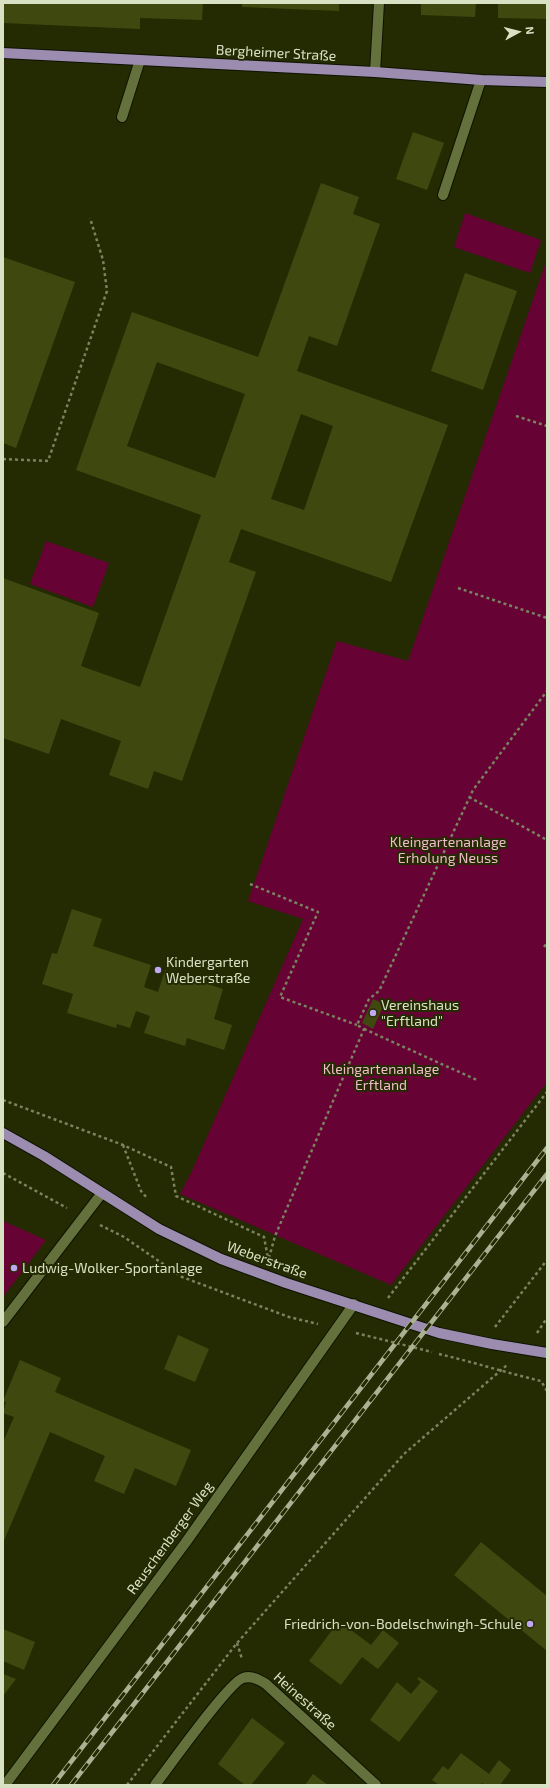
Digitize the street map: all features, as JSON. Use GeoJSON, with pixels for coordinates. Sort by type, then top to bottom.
{"type":"FeatureCollection","features":[{"type":"Feature","properties":{"kind":"main road","name":"Bergheimer Straße"},"geometry":{"type":"LineString","coordinates":[[3,53],[375,72],[481,80],[547,82]]}},
{"type":"Feature","properties":{"kind":"main road","name":"Weberstraße"},"geometry":{"type":"LineString","coordinates":[[3,1132],[44,1156],[159,1229],[221,1259],[286,1283],[439,1333],[492,1344],[547,1352]]}},
{"type":"Feature","properties":{"kind":"street"},"geometry":{"type":"LineString","coordinates":[[375,72],[379,3]]}},
{"type":"Feature","properties":{"kind":"street"},"geometry":{"type":"LineString","coordinates":[[122,117],[140,60]]}},
{"type":"Feature","properties":{"kind":"street"},"geometry":{"type":"LineString","coordinates":[[443,195],[481,80]]}},
{"type":"Feature","properties":{"kind":"street"},"geometry":{"type":"LineString","coordinates":[[3,1322],[102,1193]]}},
{"type":"Feature","properties":{"kind":"street","name":"Reuschenberger Weg"},"geometry":{"type":"LineString","coordinates":[[6,1785],[186,1542],[354,1304]]}},
{"type":"Feature","properties":{"kind":"street","name":"Heinestraße"},"geometry":{"type":"LineString","coordinates":[[155,1785],[221,1698],[236,1681],[244,1677],[256,1678],[266,1684],[376,1785]]}},
{"type":"Feature","properties":{"kind":"path"},"geometry":{"type":"LineString","coordinates":[[3,459],[48,461],[107,292],[103,260],[90,218]]}},
{"type":"Feature","properties":{"kind":"path"},"geometry":{"type":"LineString","coordinates":[[516,416],[547,426]]}},
{"type":"Feature","properties":{"kind":"path"},"geometry":{"type":"LineString","coordinates":[[458,588],[547,618]]}},
{"type":"Feature","properties":{"kind":"path"},"geometry":{"type":"LineString","coordinates":[[357,1025],[369,999],[379,991],[469,797],[547,691]]}},
{"type":"Feature","properties":{"kind":"path"},"geometry":{"type":"LineString","coordinates":[[469,797],[547,840]]}},
{"type":"Feature","properties":{"kind":"path"},"geometry":{"type":"LineString","coordinates":[[250,884],[318,912],[280,997],[357,1025],[477,1080]]}},
{"type":"Feature","properties":{"kind":"path"},"geometry":{"type":"LineString","coordinates":[[544,947],[547,943]]}},
{"type":"Feature","properties":{"kind":"path"},"geometry":{"type":"LineString","coordinates":[[268,1258],[278,1229],[364,1029]]}},
{"type":"Feature","properties":{"kind":"path"},"geometry":{"type":"LineString","coordinates":[[377,1313],[547,1092]]}},
{"type":"Feature","properties":{"kind":"path"},"geometry":{"type":"LineString","coordinates":[[3,1100],[123,1145],[171,1167],[176,1196],[264,1237],[268,1258]]}},
{"type":"Feature","properties":{"kind":"path"},"geometry":{"type":"LineString","coordinates":[[123,1145],[141,1191],[149,1201]]}},
{"type":"Feature","properties":{"kind":"path"},"geometry":{"type":"LineString","coordinates":[[3,1173],[124,1237],[182,1277],[289,1317],[476,1363],[500,1371],[542,1381],[547,1391]]}},
{"type":"Feature","properties":{"kind":"path"},"geometry":{"type":"LineString","coordinates":[[263,1259],[268,1258]]}},
{"type":"Feature","properties":{"kind":"path"},"geometry":{"type":"LineString","coordinates":[[495,1327],[547,1260]]}},
{"type":"Feature","properties":{"kind":"path"},"geometry":{"type":"LineString","coordinates":[[127,1785],[237,1643],[404,1454],[525,1349]]}},
{"type":"Feature","properties":{"kind":"green space"},"geometry":{"type":"Polygon","coordinates":[[[465,213],[541,240],[530,273],[454,247],[465,213]]]}},
{"type":"Feature","properties":{"kind":"green space"},"geometry":{"type":"Polygon","coordinates":[[[547,259],[547,1082],[391,1285],[180,1194],[192,1171],[303,919],[248,901],[337,641],[408,661],[547,259]]]}},
{"type":"Feature","properties":{"kind":"green space"},"geometry":{"type":"Polygon","coordinates":[[[46,541],[109,563],[93,607],[30,584],[46,541]]]}},
{"type":"Feature","properties":{"kind":"green space","name":"Ludwig-Wolker-Sportanlage"},"geometry":{"type":"Polygon","coordinates":[[[3,1221],[46,1240],[3,1297],[3,1221]]]}},
{"type":"Feature","properties":{"kind":"building"},"geometry":{"type":"Polygon","coordinates":[[[3,3],[203,3],[202,20],[140,18],[140,29],[3,23],[3,3]]]}},
{"type":"Feature","properties":{"kind":"building"},"geometry":{"type":"Polygon","coordinates":[[[242,3],[339,3],[339,11],[242,7],[242,3]]]}},
{"type":"Feature","properties":{"kind":"building"},"geometry":{"type":"Polygon","coordinates":[[[421,3],[476,3],[475,17],[421,15],[421,3]]]}},
{"type":"Feature","properties":{"kind":"building"},"geometry":{"type":"Polygon","coordinates":[[[498,3],[547,3],[547,19],[498,18],[498,3]]]}},
{"type":"Feature","properties":{"kind":"building"},"geometry":{"type":"Polygon","coordinates":[[[413,132],[444,143],[427,190],[396,179],[413,132]]]}},
{"type":"Feature","properties":{"kind":"building"},"geometry":{"type":"Polygon","coordinates":[[[321,183],[359,197],[353,214],[380,224],[337,346],[309,336],[297,371],[448,425],[391,582],[241,529],[229,562],[256,572],[182,781],[154,771],[148,789],[109,775],[121,741],[61,719],[49,754],[3,738],[3,578],[99,613],[81,666],[140,687],[201,515],[76,470],[132,312],[258,357],[321,183]],[[157,362],[127,446],[215,478],[245,394],[157,362]],[[301,414],[271,499],[304,510],[333,426],[301,414]]]}},
{"type":"Feature","properties":{"kind":"building"},"geometry":{"type":"Polygon","coordinates":[[[3,257],[75,282],[16,448],[3,443],[3,257]]]}},
{"type":"Feature","properties":{"kind":"building"},"geometry":{"type":"Polygon","coordinates":[[[465,273],[517,291],[483,390],[431,371],[465,273]]]}},
{"type":"Feature","properties":{"kind":"building"},"geometry":{"type":"Polygon","coordinates":[[[72,909],[102,919],[93,946],[151,965],[144,987],[158,992],[165,970],[223,989],[214,1019],[232,1025],[224,1050],[187,1038],[185,1046],[144,1033],[150,1016],[136,1011],[130,1028],[117,1024],[116,1028],[67,1013],[73,994],[42,984],[52,953],[57,954],[72,909]]]}},
{"type":"Feature","properties":{"kind":"building","name":"Vereinshaus \"Erftland\""},"geometry":{"type":"Polygon","coordinates":[[[373,999],[384,1004],[373,1029],[362,1023],[373,999]]]}},
{"type":"Feature","properties":{"kind":"building"},"geometry":{"type":"Polygon","coordinates":[[[178,1335],[209,1349],[195,1382],[164,1369],[178,1335]]]}},
{"type":"Feature","properties":{"kind":"building"},"geometry":{"type":"Polygon","coordinates":[[[20,1360],[61,1378],[55,1392],[191,1450],[176,1486],[135,1468],[124,1494],[94,1481],[105,1456],[50,1432],[3,1543],[3,1442],[14,1417],[3,1413],[6,1402],[3,1401],[20,1360]]]}},
{"type":"Feature","properties":{"kind":"building","name":"Friedrich-von-Bodelschwingh-Schule"},"geometry":{"type":"Polygon","coordinates":[[[481,1542],[547,1596],[547,1651],[454,1575],[481,1542]]]}},
{"type":"Feature","properties":{"kind":"building"},"geometry":{"type":"Polygon","coordinates":[[[339,1621],[371,1645],[383,1630],[399,1643],[378,1669],[362,1657],[341,1685],[309,1661],[339,1621]]]}},
{"type":"Feature","properties":{"kind":"building"},"geometry":{"type":"Polygon","coordinates":[[[3,1629],[35,1642],[24,1670],[3,1661],[3,1629]]]}},
{"type":"Feature","properties":{"kind":"building"},"geometry":{"type":"Polygon","coordinates":[[[3,1674],[16,1679],[3,1696],[3,1674]]]}},
{"type":"Feature","properties":{"kind":"building"},"geometry":{"type":"Polygon","coordinates":[[[419,1677],[438,1691],[399,1742],[370,1720],[397,1682],[411,1694],[421,1682],[417,1679],[419,1677]]]}},
{"type":"Feature","properties":{"kind":"building"},"geometry":{"type":"Polygon","coordinates":[[[252,1718],[285,1743],[251,1785],[245,1785],[218,1764],[252,1718]]]}},
{"type":"Feature","properties":{"kind":"building"},"geometry":{"type":"Polygon","coordinates":[[[461,1753],[489,1774],[499,1760],[511,1770],[500,1785],[485,1785],[482,1783],[480,1785],[439,1785],[432,1780],[443,1766],[448,1770],[461,1753]]]}},
{"type":"Feature","properties":{"kind":"building"},"geometry":{"type":"Polygon","coordinates":[[[313,1774],[328,1785],[305,1785],[313,1774]]]}},
{"type":"Feature","properties":{"kind":"railway"},"geometry":{"type":"LineString","coordinates":[[53,1785],[547,1148]]}},
{"type":"Feature","properties":{"kind":"railway"},"geometry":{"type":"LineString","coordinates":[[71,1785],[547,1174]]}},
{"type":"Feature","properties":{"kind":"place","name":"Kindergarten Weberstraße"},"geometry":{"type":"Point","coordinates":[158,970]}},
{"type":"Feature","properties":{"kind":"place","name":"Vereinshaus \"Erftland\""},"geometry":{"type":"Point","coordinates":[373,1013]}},
{"type":"Feature","properties":{"kind":"place","name":"Ludwig-Wolker-Sportanlage"},"geometry":{"type":"Point","coordinates":[14,1268]}},
{"type":"Feature","properties":{"kind":"place","name":"Friedrich-von-Bodelschwingh-Schule"},"geometry":{"type":"Point","coordinates":[530,1624]}},
{"type":"Feature","properties":{"kind":"park label","name":"Kleingartenanlage Erholung Neuss"},"geometry":{"type":"Point","coordinates":[448,850]}},
{"type":"Feature","properties":{"kind":"park label","name":"Kleingartenanlage Erftland"},"geometry":{"type":"Point","coordinates":[381,1078]}}]}
